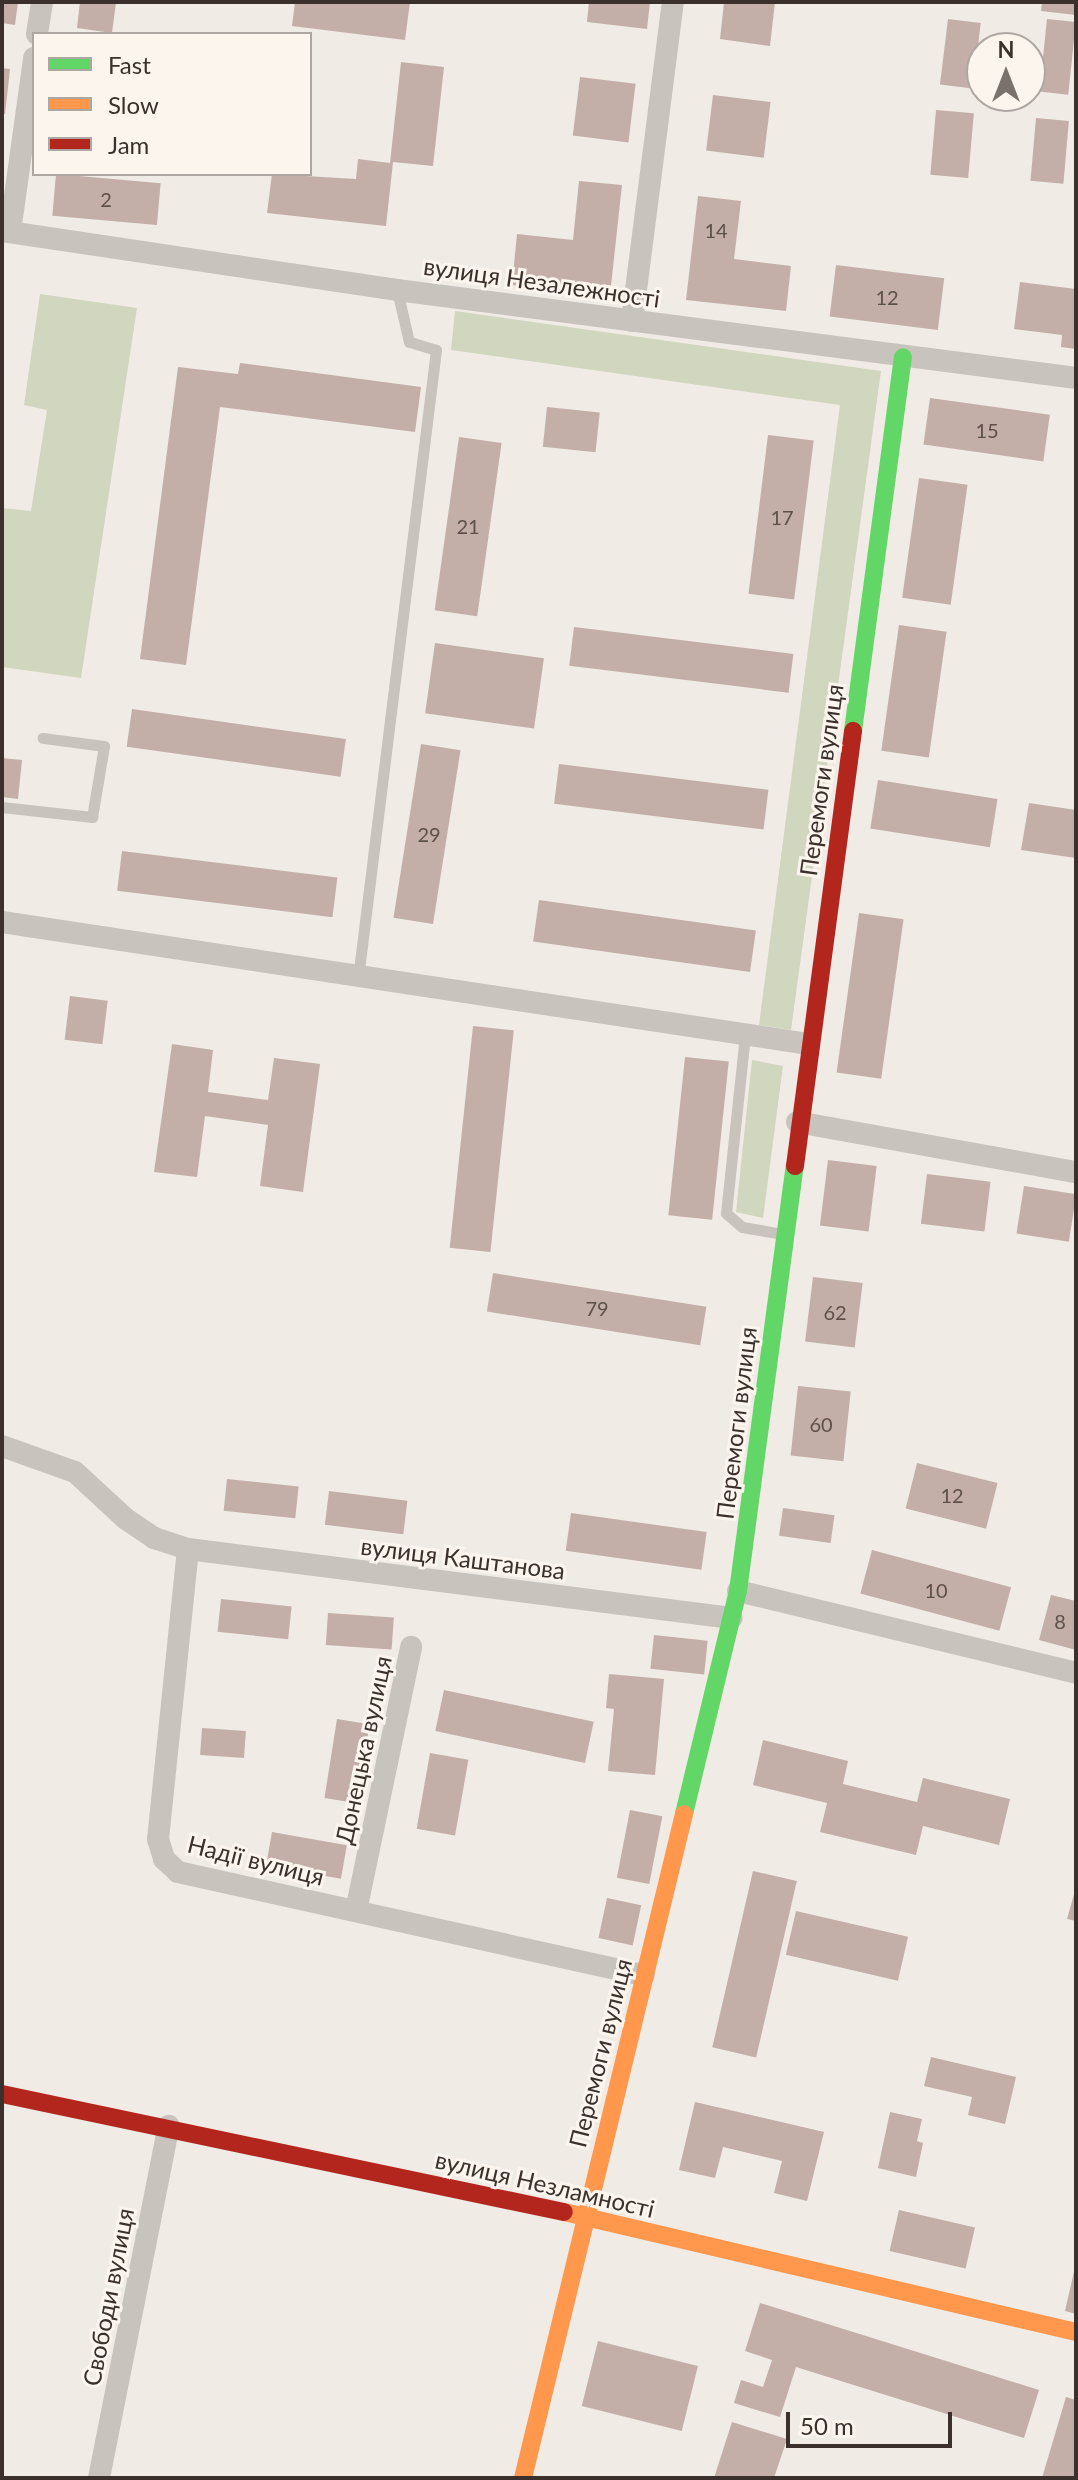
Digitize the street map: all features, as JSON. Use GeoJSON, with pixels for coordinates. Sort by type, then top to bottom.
{"type":"FeatureCollection","features":[{"type":"Feature","properties":{"kind":"street"},"geometry":{"type":"LineString","coordinates":[[37,32],[42,2]]}},
{"type":"Feature","properties":{"kind":"street"},"geometry":{"type":"LineString","coordinates":[[632,321],[673,2]]}},
{"type":"Feature","properties":{"kind":"street"},"geometry":{"type":"LineString","coordinates":[[6,232],[32,70]]}},
{"type":"Feature","properties":{"kind":"street","name":"вулиця Незалежності"},"geometry":{"type":"LineString","coordinates":[[6,232],[397,290],[1076,378]]}},
{"type":"Feature","properties":{"kind":"street","name":"Перемоги вулиця"},"geometry":{"type":"LineString","coordinates":[[523,2478],[738,1591],[797,1122],[903,357]]}},
{"type":"Feature","properties":{"kind":"street"},"geometry":{"type":"LineString","coordinates":[[2,922],[358,979],[809,1044]]}},
{"type":"Feature","properties":{"kind":"street"},"geometry":{"type":"LineString","coordinates":[[797,1122],[1076,1172]]}},
{"type":"Feature","properties":{"kind":"street","name":"вулиця Каштанова"},"geometry":{"type":"LineString","coordinates":[[2,1446],[75,1472],[126,1519],[154,1538],[188,1549],[732,1618]]}},
{"type":"Feature","properties":{"kind":"street","name":"Надії вулиця"},"geometry":{"type":"LineString","coordinates":[[188,1549],[158,1839],[164,1859],[178,1872],[644,1975]]}},
{"type":"Feature","properties":{"kind":"street"},"geometry":{"type":"LineString","coordinates":[[738,1591],[1076,1673]]}},
{"type":"Feature","properties":{"kind":"street","name":"Донецька вулиця"},"geometry":{"type":"LineString","coordinates":[[356,1911],[411,1647]]}},
{"type":"Feature","properties":{"kind":"street","name":"вулиця Незламності"},"geometry":{"type":"LineString","coordinates":[[2,2094],[169,2126],[585,2216],[1076,2332]]}},
{"type":"Feature","properties":{"kind":"street","name":"Свободи вулиця"},"geometry":{"type":"LineString","coordinates":[[99,2478],[169,2126]]}},
{"type":"Feature","properties":{"kind":"lane"},"geometry":{"type":"LineString","coordinates":[[358,979],[436,350],[409,342],[397,290]]}},
{"type":"Feature","properties":{"kind":"lane"},"geometry":{"type":"LineString","coordinates":[[2,807],[92,817],[104,746],[43,738]]}},
{"type":"Feature","properties":{"kind":"lane"},"geometry":{"type":"LineString","coordinates":[[745,1035],[726,1213],[742,1227],[784,1235]]}},
{"type":"Feature","properties":{"kind":"green space"},"geometry":{"type":"Polygon","coordinates":[[[40,294],[137,308],[81,678],[2,667],[2,508],[31,511],[47,410],[24,405],[40,294]]]}},
{"type":"Feature","properties":{"kind":"green space"},"geometry":{"type":"Polygon","coordinates":[[[455,311],[881,371],[791,1030],[759,1025],[840,405],[451,350],[455,311]]]}},
{"type":"Feature","properties":{"kind":"green space"},"geometry":{"type":"Polygon","coordinates":[[[752,1060],[783,1066],[763,1218],[736,1212],[752,1060]]]}},
{"type":"Feature","properties":{"kind":"building"},"geometry":{"type":"Polygon","coordinates":[[[2,2],[18,2],[15,25],[2,23],[2,2]]]}},
{"type":"Feature","properties":{"kind":"building"},"geometry":{"type":"Polygon","coordinates":[[[80,2],[116,2],[112,32],[77,28],[80,2]]]}},
{"type":"Feature","properties":{"kind":"building"},"geometry":{"type":"Polygon","coordinates":[[[295,2],[410,2],[405,40],[292,26],[295,2]]]}},
{"type":"Feature","properties":{"kind":"building"},"geometry":{"type":"Polygon","coordinates":[[[589,2],[650,2],[647,29],[587,22],[589,2]]]}},
{"type":"Feature","properties":{"kind":"building"},"geometry":{"type":"Polygon","coordinates":[[[724,2],[775,2],[770,46],[720,39],[724,2]]]}},
{"type":"Feature","properties":{"kind":"building"},"geometry":{"type":"Polygon","coordinates":[[[1042,2],[1076,2],[1076,15],[1041,11],[1042,2]]]}},
{"type":"Feature","properties":{"kind":"building"},"geometry":{"type":"Polygon","coordinates":[[[948,19],[981,23],[980,32],[966,32],[966,88],[940,85],[948,19]]]}},
{"type":"Feature","properties":{"kind":"building"},"geometry":{"type":"Polygon","coordinates":[[[1047,19],[1076,22],[1068,95],[1046,92],[1047,19]]]}},
{"type":"Feature","properties":{"kind":"building"},"geometry":{"type":"Polygon","coordinates":[[[401,62],[444,67],[433,166],[393,162],[386,226],[267,213],[272,176],[356,179],[358,159],[390,163],[401,62]]]}},
{"type":"Feature","properties":{"kind":"building"},"geometry":{"type":"Polygon","coordinates":[[[2,68],[10,69],[5,114],[2,114],[2,68]]]}},
{"type":"Feature","properties":{"kind":"building"},"geometry":{"type":"Polygon","coordinates":[[[580,77],[636,84],[628,142],[573,136],[580,77]]]}},
{"type":"Feature","properties":{"kind":"building"},"geometry":{"type":"Polygon","coordinates":[[[713,95],[771,102],[764,158],[706,151],[713,95]]]}},
{"type":"Feature","properties":{"kind":"building"},"geometry":{"type":"Polygon","coordinates":[[[936,110],[974,113],[968,178],[930,175],[936,110]]]}},
{"type":"Feature","properties":{"kind":"building"},"geometry":{"type":"Polygon","coordinates":[[[1036,118],[1069,121],[1063,184],[1031,181],[1036,118]]]}},
{"type":"Feature","properties":{"kind":"building"},"geometry":{"type":"Polygon","coordinates":[[[56,176],[161,183],[157,225],[52,216],[56,176]]]}},
{"type":"Feature","properties":{"kind":"building"},"geometry":{"type":"Polygon","coordinates":[[[579,181],[622,185],[610,295],[512,285],[517,234],[573,240],[579,181]]]}},
{"type":"Feature","properties":{"kind":"building"},"geometry":{"type":"Polygon","coordinates":[[[698,196],[741,201],[734,259],[791,266],[786,311],[686,300],[698,196]]]}},
{"type":"Feature","properties":{"kind":"building"},"geometry":{"type":"Polygon","coordinates":[[[836,265],[944,278],[938,330],[830,317],[836,265]]]}},
{"type":"Feature","properties":{"kind":"building"},"geometry":{"type":"Polygon","coordinates":[[[1020,282],[1076,289],[1076,349],[1061,347],[1062,335],[1014,329],[1020,282]]]}},
{"type":"Feature","properties":{"kind":"building"},"geometry":{"type":"Polygon","coordinates":[[[240,363],[421,387],[415,432],[220,407],[186,665],[140,659],[178,367],[238,374],[240,363]]]}},
{"type":"Feature","properties":{"kind":"building"},"geometry":{"type":"Polygon","coordinates":[[[930,398],[1050,415],[1043,461],[923,445],[930,398]]]}},
{"type":"Feature","properties":{"kind":"building"},"geometry":{"type":"Polygon","coordinates":[[[547,407],[600,413],[596,452],[543,447],[547,407]]]}},
{"type":"Feature","properties":{"kind":"building"},"geometry":{"type":"Polygon","coordinates":[[[768,435],[814,441],[794,599],[749,594],[768,435]]]}},
{"type":"Feature","properties":{"kind":"building"},"geometry":{"type":"Polygon","coordinates":[[[459,437],[502,443],[477,616],[435,610],[459,437]]]}},
{"type":"Feature","properties":{"kind":"building"},"geometry":{"type":"Polygon","coordinates":[[[919,478],[968,485],[951,605],[902,598],[919,478]]]}},
{"type":"Feature","properties":{"kind":"building"},"geometry":{"type":"Polygon","coordinates":[[[899,625],[947,632],[929,757],[881,751],[899,625]]]}},
{"type":"Feature","properties":{"kind":"building"},"geometry":{"type":"Polygon","coordinates":[[[574,627],[793,654],[789,693],[569,666],[574,627]]]}},
{"type":"Feature","properties":{"kind":"building"},"geometry":{"type":"Polygon","coordinates":[[[435,643],[544,658],[534,729],[425,713],[435,643]]]}},
{"type":"Feature","properties":{"kind":"building"},"geometry":{"type":"Polygon","coordinates":[[[132,709],[346,739],[341,777],[127,747],[132,709]]]}},
{"type":"Feature","properties":{"kind":"building"},"geometry":{"type":"Polygon","coordinates":[[[421,744],[461,750],[433,924],[393,918],[421,744]]]}},
{"type":"Feature","properties":{"kind":"building"},"geometry":{"type":"Polygon","coordinates":[[[2,758],[22,760],[18,799],[2,797],[2,758]]]}},
{"type":"Feature","properties":{"kind":"building"},"geometry":{"type":"Polygon","coordinates":[[[559,764],[768,790],[764,829],[554,804],[559,764]]]}},
{"type":"Feature","properties":{"kind":"building"},"geometry":{"type":"Polygon","coordinates":[[[878,780],[998,799],[990,847],[870,828],[878,780]]]}},
{"type":"Feature","properties":{"kind":"building"},"geometry":{"type":"Polygon","coordinates":[[[1029,803],[1076,810],[1076,858],[1021,850],[1029,803]]]}},
{"type":"Feature","properties":{"kind":"building"},"geometry":{"type":"Polygon","coordinates":[[[122,851],[337,877],[333,917],[117,891],[122,851]]]}},
{"type":"Feature","properties":{"kind":"building"},"geometry":{"type":"Polygon","coordinates":[[[539,900],[756,930],[750,972],[533,942],[539,900]]]}},
{"type":"Feature","properties":{"kind":"building"},"geometry":{"type":"Polygon","coordinates":[[[859,913],[904,919],[881,1079],[837,1072],[859,913]]]}},
{"type":"Feature","properties":{"kind":"building"},"geometry":{"type":"Polygon","coordinates":[[[70,996],[108,1001],[102,1044],[65,1040],[70,996]]]}},
{"type":"Feature","properties":{"kind":"building"},"geometry":{"type":"Polygon","coordinates":[[[473,1026],[514,1030],[490,1252],[450,1248],[473,1026]]]}},
{"type":"Feature","properties":{"kind":"building"},"geometry":{"type":"Polygon","coordinates":[[[172,1044],[213,1050],[208,1092],[268,1100],[274,1058],[320,1064],[303,1192],[260,1186],[268,1125],[205,1116],[197,1177],[154,1172],[172,1044]]]}},
{"type":"Feature","properties":{"kind":"building"},"geometry":{"type":"Polygon","coordinates":[[[685,1057],[729,1062],[712,1220],[668,1215],[685,1057]]]}},
{"type":"Feature","properties":{"kind":"building"},"geometry":{"type":"Polygon","coordinates":[[[828,1160],[877,1166],[869,1231],[820,1226],[828,1160]]]}},
{"type":"Feature","properties":{"kind":"building"},"geometry":{"type":"Polygon","coordinates":[[[927,1174],[991,1182],[984,1231],[921,1224],[927,1174]]]}},
{"type":"Feature","properties":{"kind":"building"},"geometry":{"type":"Polygon","coordinates":[[[1024,1186],[1076,1194],[1069,1242],[1016,1233],[1024,1186]]]}},
{"type":"Feature","properties":{"kind":"building"},"geometry":{"type":"Polygon","coordinates":[[[493,1273],[706,1307],[700,1345],[487,1312],[493,1273]]]}},
{"type":"Feature","properties":{"kind":"building"},"geometry":{"type":"Polygon","coordinates":[[[813,1277],[863,1283],[855,1348],[805,1342],[813,1277]]]}},
{"type":"Feature","properties":{"kind":"building"},"geometry":{"type":"Polygon","coordinates":[[[798,1386],[851,1392],[843,1461],[791,1456],[798,1386]]]}},
{"type":"Feature","properties":{"kind":"building"},"geometry":{"type":"Polygon","coordinates":[[[917,1463],[998,1483],[986,1529],[906,1509],[917,1463]]]}},
{"type":"Feature","properties":{"kind":"building"},"geometry":{"type":"Polygon","coordinates":[[[227,1479],[299,1487],[295,1518],[224,1511],[227,1479]]]}},
{"type":"Feature","properties":{"kind":"building"},"geometry":{"type":"Polygon","coordinates":[[[329,1491],[407,1501],[403,1534],[325,1525],[329,1491]]]}},
{"type":"Feature","properties":{"kind":"building"},"geometry":{"type":"Polygon","coordinates":[[[783,1508],[834,1515],[831,1543],[779,1536],[783,1508]]]}},
{"type":"Feature","properties":{"kind":"building"},"geometry":{"type":"Polygon","coordinates":[[[571,1513],[707,1532],[701,1570],[566,1551],[571,1513]]]}},
{"type":"Feature","properties":{"kind":"building"},"geometry":{"type":"Polygon","coordinates":[[[872,1550],[1011,1587],[999,1631],[860,1593],[872,1550]]]}},
{"type":"Feature","properties":{"kind":"building"},"geometry":{"type":"Polygon","coordinates":[[[1051,1595],[1076,1601],[1076,1650],[1039,1640],[1051,1595]]]}},
{"type":"Feature","properties":{"kind":"building"},"geometry":{"type":"Polygon","coordinates":[[[221,1599],[292,1606],[288,1639],[218,1632],[221,1599]]]}},
{"type":"Feature","properties":{"kind":"building"},"geometry":{"type":"Polygon","coordinates":[[[328,1613],[394,1618],[392,1650],[326,1645],[328,1613]]]}},
{"type":"Feature","properties":{"kind":"building"},"geometry":{"type":"Polygon","coordinates":[[[654,1635],[708,1641],[704,1674],[650,1669],[654,1635]]]}},
{"type":"Feature","properties":{"kind":"building"},"geometry":{"type":"Polygon","coordinates":[[[609,1674],[664,1679],[655,1775],[608,1771],[614,1709],[606,1708],[609,1674]]]}},
{"type":"Feature","properties":{"kind":"building"},"geometry":{"type":"Polygon","coordinates":[[[444,1690],[594,1722],[585,1763],[435,1731],[444,1690]]]}},
{"type":"Feature","properties":{"kind":"building"},"geometry":{"type":"Polygon","coordinates":[[[337,1719],[370,1724],[357,1803],[324,1798],[337,1719]]]}},
{"type":"Feature","properties":{"kind":"building"},"geometry":{"type":"Polygon","coordinates":[[[202,1728],[246,1731],[244,1758],[200,1755],[202,1728]]]}},
{"type":"Feature","properties":{"kind":"building"},"geometry":{"type":"Polygon","coordinates":[[[763,1740],[848,1761],[843,1784],[917,1802],[923,1778],[1010,1799],[999,1845],[923,1826],[916,1855],[820,1832],[827,1803],[753,1785],[763,1740]]]}},
{"type":"Feature","properties":{"kind":"building"},"geometry":{"type":"Polygon","coordinates":[[[430,1753],[468,1760],[455,1836],[417,1829],[430,1753]]]}},
{"type":"Feature","properties":{"kind":"building"},"geometry":{"type":"Polygon","coordinates":[[[630,1810],[662,1816],[649,1884],[617,1878],[630,1810]]]}},
{"type":"Feature","properties":{"kind":"building"},"geometry":{"type":"Polygon","coordinates":[[[272,1832],[347,1845],[341,1879],[266,1865],[272,1832]]]}},
{"type":"Feature","properties":{"kind":"building"},"geometry":{"type":"Polygon","coordinates":[[[753,1871],[797,1881],[756,2057],[712,2047],[753,1871]]]}},
{"type":"Feature","properties":{"kind":"building"},"geometry":{"type":"Polygon","coordinates":[[[1076,1887],[1076,1921],[1067,1919],[1076,1887]]]}},
{"type":"Feature","properties":{"kind":"building"},"geometry":{"type":"Polygon","coordinates":[[[607,1898],[641,1905],[633,1945],[598,1938],[607,1898]]]}},
{"type":"Feature","properties":{"kind":"building"},"geometry":{"type":"Polygon","coordinates":[[[796,1911],[908,1937],[898,1981],[786,1955],[796,1911]]]}},
{"type":"Feature","properties":{"kind":"building"},"geometry":{"type":"Polygon","coordinates":[[[931,2057],[1016,2077],[1005,2124],[968,2115],[972,2097],[924,2086],[931,2057]]]}},
{"type":"Feature","properties":{"kind":"building"},"geometry":{"type":"Polygon","coordinates":[[[695,2102],[824,2132],[807,2201],[774,2193],[782,2161],[723,2147],[715,2178],[679,2170],[695,2102]]]}},
{"type":"Feature","properties":{"kind":"building"},"geometry":{"type":"Polygon","coordinates":[[[890,2112],[922,2119],[917,2141],[923,2143],[916,2177],[878,2168],[890,2112]]]}},
{"type":"Feature","properties":{"kind":"building"},"geometry":{"type":"Polygon","coordinates":[[[899,2210],[975,2228],[966,2268],[890,2251],[899,2210]]]}},
{"type":"Feature","properties":{"kind":"building"},"geometry":{"type":"Polygon","coordinates":[[[1076,2267],[1076,2314],[1065,2311],[1076,2267]]]}},
{"type":"Feature","properties":{"kind":"building"},"geometry":{"type":"Polygon","coordinates":[[[760,2303],[1039,2390],[1024,2438],[796,2367],[780,2417],[734,2403],[741,2380],[763,2387],[772,2360],[745,2351],[760,2303]]]}},
{"type":"Feature","properties":{"kind":"building"},"geometry":{"type":"Polygon","coordinates":[[[598,2341],[698,2366],[682,2431],[582,2406],[598,2341]]]}},
{"type":"Feature","properties":{"kind":"building"},"geometry":{"type":"Polygon","coordinates":[[[1066,2397],[1076,2400],[1076,2478],[1042,2478],[1066,2397]]]}},
{"type":"Feature","properties":{"kind":"building"},"geometry":{"type":"Polygon","coordinates":[[[732,2422],[787,2439],[774,2478],[714,2478],[732,2422]]]}},
{"type":"Feature","properties":{"kind":"traffic: fast"},"geometry":{"type":"LineString","coordinates":[[853,731],[903,357]]}},
{"type":"Feature","properties":{"kind":"traffic: fast"},"geometry":{"type":"LineString","coordinates":[[684,1814],[738,1591],[795,1166]]}},
{"type":"Feature","properties":{"kind":"traffic: slow"},"geometry":{"type":"LineString","coordinates":[[523,2478],[684,1814]]}},
{"type":"Feature","properties":{"kind":"traffic: slow"},"geometry":{"type":"LineString","coordinates":[[564,2212],[1076,2332]]}},
{"type":"Feature","properties":{"kind":"traffic: jam"},"geometry":{"type":"LineString","coordinates":[[795,1166],[853,731]]}},
{"type":"Feature","properties":{"kind":"traffic: jam"},"geometry":{"type":"LineString","coordinates":[[2,2094],[564,2212]]}}]}
